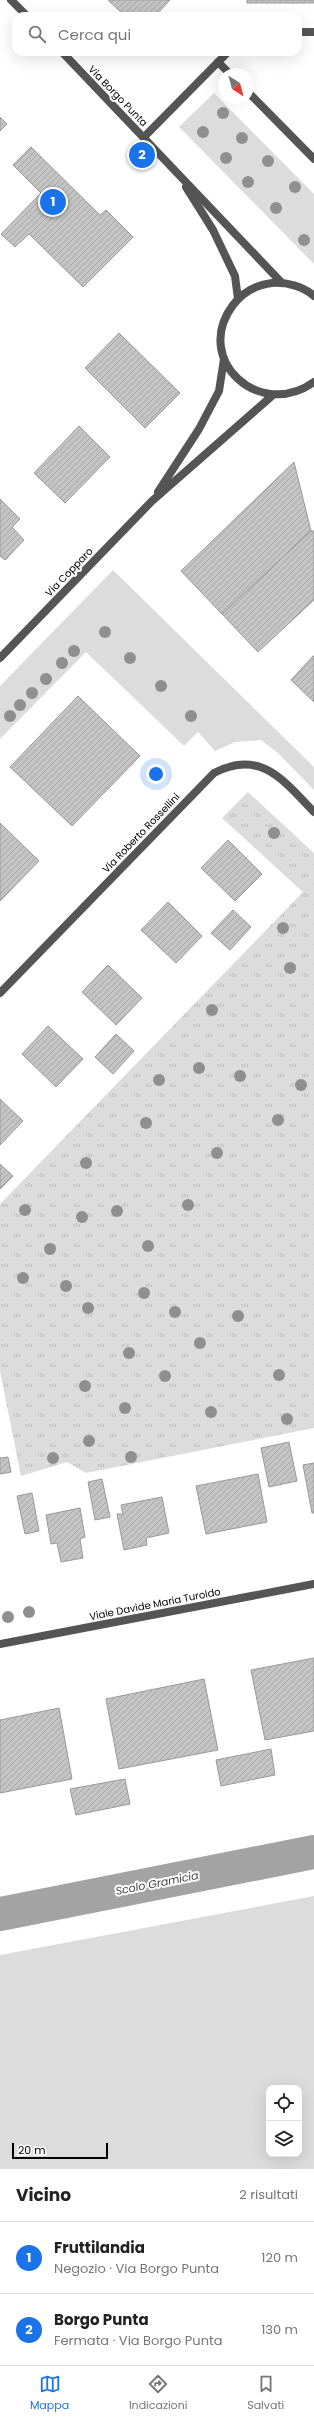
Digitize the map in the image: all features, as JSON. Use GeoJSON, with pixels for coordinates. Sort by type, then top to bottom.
{"type":"FeatureCollection","features":[{"type":"Feature","properties":{"kind":"street"},"geometry":{"type":"LineString","coordinates":[[11,0],[23,12]]}},
{"type":"Feature","properties":{"kind":"street"},"geometry":{"type":"LineString","coordinates":[[302,32],[314,32]]}},
{"type":"Feature","properties":{"kind":"street","name":"Via Borgo Punta"},"geometry":{"type":"LineString","coordinates":[[66,56],[282,282]]}},
{"type":"Feature","properties":{"kind":"street"},"geometry":{"type":"LineString","coordinates":[[144,137],[224,56]]}},
{"type":"Feature","properties":{"kind":"street"},"geometry":{"type":"LineString","coordinates":[[218,62],[224,68]]}},
{"type":"Feature","properties":{"kind":"street"},"geometry":{"type":"LineString","coordinates":[[254,98],[314,159]]}},
{"type":"Feature","properties":{"kind":"street","name":"Via Borgo Punta"},"geometry":{"type":"LineString","coordinates":[[176,171],[213,230],[236,276],[238,299]]}},
{"type":"Feature","properties":{"kind":"street"},"geometry":{"type":"LineString","coordinates":[[314,296],[297,286],[282,282],[265,284],[250,289],[238,299],[228,312],[222,327],[221,343],[224,359],[232,373],[244,385],[258,392],[273,396],[289,394],[304,389],[314,382]]}},
{"type":"Feature","properties":{"kind":"street","name":"Via Copparo"},"geometry":{"type":"LineString","coordinates":[[152,501],[199,429],[219,391],[224,359]]}},
{"type":"Feature","properties":{"kind":"street","name":"Via Copparo"},"geometry":{"type":"LineString","coordinates":[[0,658],[152,501],[273,396]]}},
{"type":"Feature","properties":{"kind":"street","name":"Via Roberto Rossellini"},"geometry":{"type":"LineString","coordinates":[[0,993],[214,774],[239,764],[263,768],[283,781],[314,812]]}},
{"type":"Feature","properties":{"kind":"street","name":"Viale Davide Maria Turoldo"},"geometry":{"type":"LineString","coordinates":[[0,1644],[314,1584]]}},
{"type":"Feature","properties":{"kind":"green space"},"geometry":{"type":"Polygon","coordinates":[[[214,93],[218,97],[218,104],[225,104],[314,194],[314,264],[179,127],[214,93]]]}},
{"type":"Feature","properties":{"kind":"green space"},"geometry":{"type":"Polygon","coordinates":[[[113,570],[314,767],[314,790],[278,753],[261,740],[235,742],[215,751],[198,732],[184,746],[86,652],[0,739],[0,686],[113,570]]]}},
{"type":"Feature","properties":{"kind":"green space"},"geometry":{"type":"Polygon","coordinates":[[[248,792],[314,853],[314,1428],[86,1473],[67,1462],[21,1476],[0,1371],[0,1204],[303,892],[222,818],[248,792]]]}},
{"type":"Feature","properties":{"kind":"green space"},"geometry":{"type":"Polygon","coordinates":[[[314,1896],[314,2169],[0,2169],[0,1955],[314,1896]]]}},
{"type":"Feature","properties":{"kind":"building"},"geometry":{"type":"Polygon","coordinates":[[[108,0],[170,0],[159,12],[121,12],[108,0]]]}},
{"type":"Feature","properties":{"kind":"building"},"geometry":{"type":"Polygon","coordinates":[[[247,0],[314,0],[314,3],[247,3],[247,0]]]}},
{"type":"Feature","properties":{"kind":"building"},"geometry":{"type":"Polygon","coordinates":[[[0,117],[7,124],[0,131],[0,117]]]}},
{"type":"Feature","properties":{"kind":"building"},"geometry":{"type":"Polygon","coordinates":[[[31,147],[100,215],[106,210],[133,237],[83,287],[29,234],[15,247],[1,234],[41,193],[13,165],[31,147]]]}},
{"type":"Feature","properties":{"kind":"building"},"geometry":{"type":"Polygon","coordinates":[[[119,333],[180,393],[145,428],[85,368],[119,333]]]}},
{"type":"Feature","properties":{"kind":"building"},"geometry":{"type":"Polygon","coordinates":[[[79,426],[110,457],[65,503],[34,473],[79,426]]]}},
{"type":"Feature","properties":{"kind":"building"},"geometry":{"type":"Polygon","coordinates":[[[294,462],[311,531],[222,614],[181,571],[294,462]]]}},
{"type":"Feature","properties":{"kind":"building"},"geometry":{"type":"Polygon","coordinates":[[[0,499],[20,519],[12,527],[24,540],[5,560],[0,556],[0,499]]]}},
{"type":"Feature","properties":{"kind":"building"},"geometry":{"type":"Polygon","coordinates":[[[311,531],[314,531],[314,600],[258,652],[222,614],[311,531]]]}},
{"type":"Feature","properties":{"kind":"building"},"geometry":{"type":"Polygon","coordinates":[[[314,656],[314,702],[291,680],[314,656]]]}},
{"type":"Feature","properties":{"kind":"building"},"geometry":{"type":"Polygon","coordinates":[[[78,696],[140,756],[72,826],[10,767],[78,696]]]}},
{"type":"Feature","properties":{"kind":"building"},"geometry":{"type":"Polygon","coordinates":[[[0,823],[39,861],[0,901],[0,823]]]}},
{"type":"Feature","properties":{"kind":"building"},"geometry":{"type":"Polygon","coordinates":[[[228,840],[262,874],[235,901],[201,868],[228,840]]]}},
{"type":"Feature","properties":{"kind":"building"},"geometry":{"type":"Polygon","coordinates":[[[168,902],[202,936],[176,963],[141,930],[168,902]]]}},
{"type":"Feature","properties":{"kind":"building"},"geometry":{"type":"Polygon","coordinates":[[[233,910],[251,927],[230,950],[211,933],[233,910]]]}},
{"type":"Feature","properties":{"kind":"building"},"geometry":{"type":"Polygon","coordinates":[[[108,965],[142,998],[116,1025],[82,992],[108,965]]]}},
{"type":"Feature","properties":{"kind":"building"},"geometry":{"type":"Polygon","coordinates":[[[48,1026],[83,1059],[56,1087],[22,1054],[48,1026]]]}},
{"type":"Feature","properties":{"kind":"building"},"geometry":{"type":"Polygon","coordinates":[[[116,1034],[134,1051],[113,1074],[95,1057],[116,1034]]]}},
{"type":"Feature","properties":{"kind":"building"},"geometry":{"type":"Polygon","coordinates":[[[0,1099],[23,1121],[0,1145],[0,1099]]]}},
{"type":"Feature","properties":{"kind":"building"},"geometry":{"type":"Polygon","coordinates":[[[0,1164],[13,1176],[0,1189],[0,1164]]]}},
{"type":"Feature","properties":{"kind":"building"},"geometry":{"type":"Polygon","coordinates":[[[289,1442],[297,1481],[269,1487],[261,1448],[289,1442]]]}},
{"type":"Feature","properties":{"kind":"building"},"geometry":{"type":"Polygon","coordinates":[[[8,1457],[11,1472],[0,1474],[0,1458],[8,1457]]]}},
{"type":"Feature","properties":{"kind":"building"},"geometry":{"type":"Polygon","coordinates":[[[314,1463],[314,1513],[312,1513],[303,1465],[314,1463]]]}},
{"type":"Feature","properties":{"kind":"building"},"geometry":{"type":"Polygon","coordinates":[[[258,1474],[267,1522],[206,1534],[196,1486],[258,1474]]]}},
{"type":"Feature","properties":{"kind":"building"},"geometry":{"type":"Polygon","coordinates":[[[102,1479],[110,1517],[95,1520],[88,1482],[102,1479]]]}},
{"type":"Feature","properties":{"kind":"building"},"geometry":{"type":"Polygon","coordinates":[[[32,1493],[39,1531],[25,1534],[17,1496],[32,1493]]]}},
{"type":"Feature","properties":{"kind":"building"},"geometry":{"type":"Polygon","coordinates":[[[162,1497],[169,1533],[146,1538],[147,1545],[124,1550],[117,1514],[123,1514],[121,1505],[162,1497]]]}},
{"type":"Feature","properties":{"kind":"building"},"geometry":{"type":"Polygon","coordinates":[[[80,1508],[85,1537],[80,1539],[83,1558],[61,1562],[57,1543],[51,1544],[46,1515],[80,1508]]]}},
{"type":"Feature","properties":{"kind":"building"},"geometry":{"type":"Polygon","coordinates":[[[314,1658],[314,1731],[265,1740],[251,1670],[314,1658]]]}},
{"type":"Feature","properties":{"kind":"building"},"geometry":{"type":"Polygon","coordinates":[[[204,1679],[218,1750],[119,1769],[106,1699],[204,1679]]]}},
{"type":"Feature","properties":{"kind":"building"},"geometry":{"type":"Polygon","coordinates":[[[59,1708],[72,1779],[0,1793],[0,1720],[59,1708]]]}},
{"type":"Feature","properties":{"kind":"building"},"geometry":{"type":"Polygon","coordinates":[[[271,1749],[275,1775],[221,1786],[216,1760],[271,1749]]]}},
{"type":"Feature","properties":{"kind":"building"},"geometry":{"type":"Polygon","coordinates":[[[125,1779],[130,1804],[76,1815],[70,1789],[125,1779]]]}},
{"type":"Feature","properties":{"kind":"waterway","name":"Scolo Gramicia"},"geometry":{"type":"LineString","coordinates":[[0,1914],[314,1852]]}},
{"type":"Feature","properties":{"kind":"place","name":"Borgo Punta"},"geometry":{"type":"Point","coordinates":[142,155]}},
{"type":"Feature","properties":{"kind":"place","name":"Fruttilandia"},"geometry":{"type":"Point","coordinates":[53,202]}}]}
